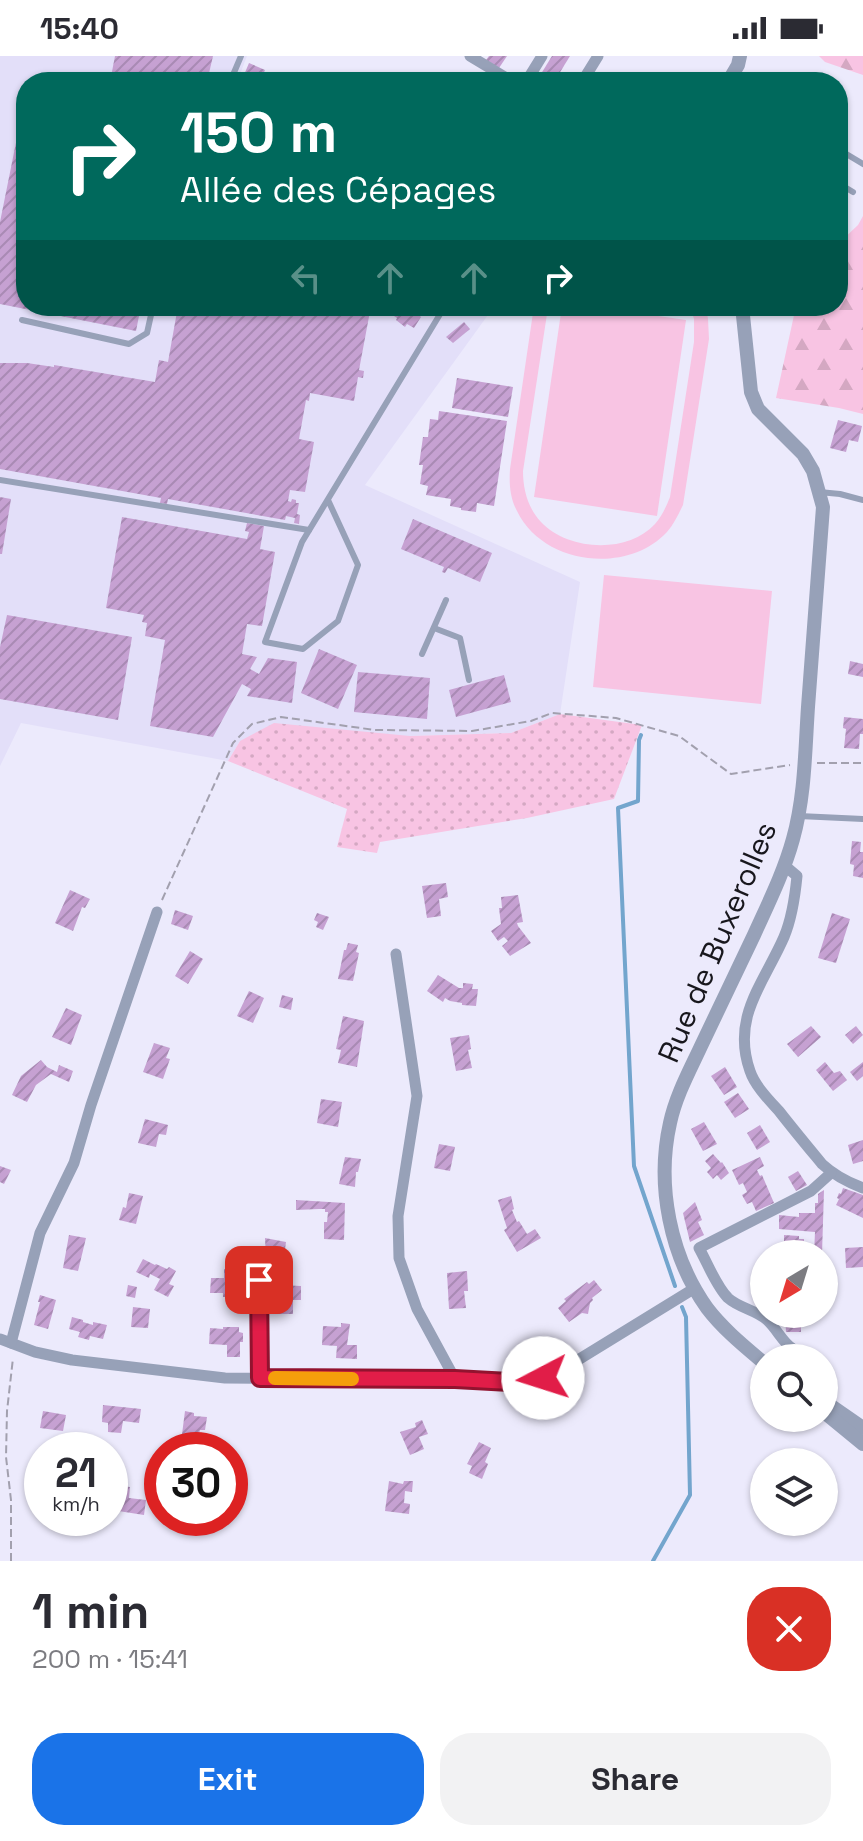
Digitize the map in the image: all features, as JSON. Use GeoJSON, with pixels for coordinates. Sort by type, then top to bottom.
{"type":"FeatureCollection","features":[{"type":"Feature","properties":{"kind":"street"},"geometry":{"type":"LineString","coordinates":[[475,57],[498,72]]}},
{"type":"Feature","properties":{"kind":"street","name":"Rue de Buxerolles"},"geometry":{"type":"LineString","coordinates":[[743,316],[751,392],[758,409],[803,454],[813,471],[823,507],[804,763],[793,842],[771,899],[682,1087],[670,1121],[665,1154],[665,1194],[669,1221],[695,1288],[725,1329],[750,1350]]}},
{"type":"Feature","properties":{"kind":"street"},"geometry":{"type":"LineString","coordinates":[[784,865],[797,876],[795,901],[785,935],[750,1003],[745,1026],[750,1073],[766,1097],[831,1173],[863,1188]]}},
{"type":"Feature","properties":{"kind":"street"},"geometry":{"type":"LineString","coordinates":[[157,912],[74,1163],[40,1233],[9,1342],[35,1352],[72,1360],[225,1378],[510,1382],[543,1378],[573,1363],[695,1288]]}},
{"type":"Feature","properties":{"kind":"street"},"geometry":{"type":"LineString","coordinates":[[396,954],[417,1096],[398,1216],[399,1258],[417,1309],[455,1379]]}},
{"type":"Feature","properties":{"kind":"street"},"geometry":{"type":"LineString","coordinates":[[786,1344],[762,1316],[728,1298],[699,1248],[811,1191],[831,1173]]}},
{"type":"Feature","properties":{"kind":"street"},"geometry":{"type":"LineString","coordinates":[[259,1280],[260,1378]]}},
{"type":"Feature","properties":{"kind":"street"},"geometry":{"type":"LineString","coordinates":[[838,1411],[863,1428]]}},
{"type":"Feature","properties":{"kind":"street"},"geometry":{"type":"LineString","coordinates":[[838,1423],[863,1444]]}},
{"type":"Feature","properties":{"kind":"lane"},"geometry":{"type":"LineString","coordinates":[[848,189],[853,192]]}},
{"type":"Feature","properties":{"kind":"lane"},"geometry":{"type":"LineString","coordinates":[[22,320],[129,344],[147,333],[151,316]]}},
{"type":"Feature","properties":{"kind":"lane"},"geometry":{"type":"LineString","coordinates":[[328,500],[358,565],[338,621],[303,649],[265,642],[302,542],[439,316]]}},
{"type":"Feature","properties":{"kind":"lane"},"geometry":{"type":"LineString","coordinates":[[0,480],[309,530]]}},
{"type":"Feature","properties":{"kind":"lane"},"geometry":{"type":"LineString","coordinates":[[819,492],[863,500]]}},
{"type":"Feature","properties":{"kind":"lane"},"geometry":{"type":"LineString","coordinates":[[422,654],[446,600]]}},
{"type":"Feature","properties":{"kind":"lane"},"geometry":{"type":"LineString","coordinates":[[434,628],[460,638],[469,680]]}},
{"type":"Feature","properties":{"kind":"lane"},"geometry":{"type":"LineString","coordinates":[[798,816],[863,819]]}},
{"type":"Feature","properties":{"kind":"path"},"geometry":{"type":"LineString","coordinates":[[157,912],[233,743],[252,724],[281,717],[389,731],[472,731],[531,721],[552,713],[616,718],[679,736],[731,774],[804,763],[863,763]]}},
{"type":"Feature","properties":{"kind":"path"},"geometry":{"type":"LineString","coordinates":[[9,1342],[6,1457],[11,1500],[11,1561]]}},
{"type":"Feature","properties":{"kind":"shaded area"},"geometry":{"type":"Polygon","coordinates":[[[0,56],[247,56],[241,72],[16,72],[16,316],[487,316],[365,485],[580,582],[560,714],[511,733],[240,741],[228,761],[21,723],[0,766],[0,56]]]}},
{"type":"Feature","properties":{"kind":"green space"},"geometry":{"type":"Polygon","coordinates":[[[819,56],[863,56],[863,75],[825,62],[819,56]]]}},
{"type":"Feature","properties":{"kind":"green space"},"geometry":{"type":"Polygon","coordinates":[[[863,216],[863,414],[776,398],[794,316],[848,316],[848,234],[863,216]]]}},
{"type":"Feature","properties":{"kind":"green space"},"geometry":{"type":"Polygon","coordinates":[[[533,316],[547,316],[523,471],[530,505],[541,522],[566,539],[598,545],[614,544],[643,534],[657,521],[670,497],[694,342],[693,316],[708,316],[709,339],[683,505],[667,532],[650,546],[609,558],[587,558],[565,553],[546,543],[529,529],[517,511],[510,491],[510,469],[533,316]]]}},
{"type":"Feature","properties":{"kind":"green space"},"geometry":{"type":"Polygon","coordinates":[[[561,316],[658,316],[686,320],[657,516],[534,497],[561,316]]]}},
{"type":"Feature","properties":{"kind":"green space"},"geometry":{"type":"Polygon","coordinates":[[[604,575],[772,591],[761,704],[593,687],[604,575]]]}},
{"type":"Feature","properties":{"kind":"green space"},"geometry":{"type":"Polygon","coordinates":[[[560,714],[642,725],[614,799],[527,818],[380,842],[377,853],[337,847],[347,809],[228,761],[240,741],[274,723],[410,736],[511,733],[560,714]]]}},
{"type":"Feature","properties":{"kind":"building"},"geometry":{"type":"Polygon","coordinates":[[[115,56],[213,56],[209,72],[112,72],[115,56]]]}},
{"type":"Feature","properties":{"kind":"building"},"geometry":{"type":"Polygon","coordinates":[[[489,56],[507,56],[499,68],[486,60],[489,56]]]}},
{"type":"Feature","properties":{"kind":"building"},"geometry":{"type":"Polygon","coordinates":[[[552,56],[570,56],[560,72],[542,72],[552,56]]]}},
{"type":"Feature","properties":{"kind":"building"},"geometry":{"type":"Polygon","coordinates":[[[249,63],[265,70],[264,72],[245,72],[249,63]]]}},
{"type":"Feature","properties":{"kind":"building"},"geometry":{"type":"Polygon","coordinates":[[[16,143],[16,307],[0,304],[0,222],[16,143]]]}},
{"type":"Feature","properties":{"kind":"building"},"geometry":{"type":"Polygon","coordinates":[[[60,316],[139,316],[136,331],[60,316]]]}},
{"type":"Feature","properties":{"kind":"building"},"geometry":{"type":"Polygon","coordinates":[[[176,316],[369,316],[359,370],[364,371],[363,378],[358,377],[354,401],[310,393],[309,401],[306,400],[299,439],[314,442],[305,492],[290,490],[288,501],[292,499],[299,503],[299,524],[294,523],[295,518],[286,516],[285,520],[168,499],[167,504],[160,503],[161,498],[0,469],[0,363],[54,365],[155,382],[159,360],[168,362],[176,316]]]}},
{"type":"Feature","properties":{"kind":"building"},"geometry":{"type":"Polygon","coordinates":[[[394,316],[421,317],[414,328],[407,324],[405,327],[394,316]]]}},
{"type":"Feature","properties":{"kind":"building"},"geometry":{"type":"Polygon","coordinates":[[[464,322],[470,329],[453,343],[446,337],[464,322]]]}},
{"type":"Feature","properties":{"kind":"building"},"geometry":{"type":"Polygon","coordinates":[[[457,378],[513,387],[508,417],[452,408],[457,378]]]}},
{"type":"Feature","properties":{"kind":"building"},"geometry":{"type":"Polygon","coordinates":[[[439,411],[507,421],[494,506],[477,503],[476,512],[461,510],[450,506],[451,499],[426,495],[428,486],[420,484],[423,465],[419,465],[423,437],[428,437],[430,419],[438,420],[439,411]]]}},
{"type":"Feature","properties":{"kind":"building"},"geometry":{"type":"Polygon","coordinates":[[[838,420],[862,426],[858,442],[849,440],[846,452],[830,448],[838,420]]]}},
{"type":"Feature","properties":{"kind":"building"},"geometry":{"type":"Polygon","coordinates":[[[0,497],[11,499],[2,554],[0,554],[0,497]]]}},
{"type":"Feature","properties":{"kind":"building"},"geometry":{"type":"Polygon","coordinates":[[[122,517],[247,539],[247,523],[264,526],[260,549],[275,552],[262,626],[247,624],[242,654],[257,657],[250,669],[259,674],[268,658],[297,662],[292,703],[247,696],[251,689],[242,684],[213,737],[150,726],[165,640],[145,636],[147,623],[142,622],[144,615],[106,608],[122,517]]]}},
{"type":"Feature","properties":{"kind":"building"},"geometry":{"type":"Polygon","coordinates":[[[413,519],[492,553],[480,582],[448,568],[445,573],[442,572],[444,567],[401,549],[413,519]]]}},
{"type":"Feature","properties":{"kind":"building"},"geometry":{"type":"Polygon","coordinates":[[[7,615],[132,637],[118,720],[0,699],[0,647],[7,615]]]}},
{"type":"Feature","properties":{"kind":"building"},"geometry":{"type":"Polygon","coordinates":[[[319,649],[357,665],[338,709],[301,693],[319,649]]]}},
{"type":"Feature","properties":{"kind":"building"},"geometry":{"type":"Polygon","coordinates":[[[850,661],[863,664],[863,677],[848,674],[850,661]]]}},
{"type":"Feature","properties":{"kind":"building"},"geometry":{"type":"Polygon","coordinates":[[[358,672],[430,678],[427,719],[354,712],[358,672]]]}},
{"type":"Feature","properties":{"kind":"building"},"geometry":{"type":"Polygon","coordinates":[[[504,675],[511,702],[456,717],[449,690],[504,675]]]}},
{"type":"Feature","properties":{"kind":"building"},"geometry":{"type":"Polygon","coordinates":[[[844,717],[863,719],[859,749],[844,748],[844,717]]]}},
{"type":"Feature","properties":{"kind":"building"},"geometry":{"type":"Polygon","coordinates":[[[852,841],[861,842],[863,878],[853,876],[854,865],[850,864],[852,841]]]}},
{"type":"Feature","properties":{"kind":"building"},"geometry":{"type":"Polygon","coordinates":[[[446,883],[448,897],[439,899],[441,916],[427,918],[422,886],[446,883]]]}},
{"type":"Feature","properties":{"kind":"building"},"geometry":{"type":"Polygon","coordinates":[[[70,890],[90,899],[85,908],[82,907],[73,931],[55,923],[70,890]]]}},
{"type":"Feature","properties":{"kind":"building"},"geometry":{"type":"Polygon","coordinates":[[[518,895],[523,922],[517,923],[531,943],[510,956],[502,946],[508,941],[504,937],[498,941],[491,931],[501,924],[501,897],[518,895]]]}},
{"type":"Feature","properties":{"kind":"building"},"geometry":{"type":"Polygon","coordinates":[[[175,910],[193,916],[188,930],[171,924],[175,910]]]}},
{"type":"Feature","properties":{"kind":"building"},"geometry":{"type":"Polygon","coordinates":[[[317,913],[329,917],[323,930],[316,927],[318,922],[314,920],[317,913]]]}},
{"type":"Feature","properties":{"kind":"building"},"geometry":{"type":"Polygon","coordinates":[[[832,913],[850,919],[836,963],[818,958],[832,913]]]}},
{"type":"Feature","properties":{"kind":"building"},"geometry":{"type":"Polygon","coordinates":[[[348,943],[358,945],[353,981],[338,979],[348,943]]]}},
{"type":"Feature","properties":{"kind":"building"},"geometry":{"type":"Polygon","coordinates":[[[190,951],[203,959],[188,984],[175,976],[190,951]]]}},
{"type":"Feature","properties":{"kind":"building"},"geometry":{"type":"Polygon","coordinates":[[[438,975],[459,988],[463,988],[463,983],[473,984],[472,989],[478,989],[476,1006],[462,1005],[445,998],[443,1002],[427,991],[438,975]]]}},
{"type":"Feature","properties":{"kind":"building"},"geometry":{"type":"Polygon","coordinates":[[[249,991],[264,998],[253,1023],[237,1016],[249,991]]]}},
{"type":"Feature","properties":{"kind":"building"},"geometry":{"type":"Polygon","coordinates":[[[282,995],[293,998],[291,1010],[279,1007],[282,995]]]}},
{"type":"Feature","properties":{"kind":"building"},"geometry":{"type":"Polygon","coordinates":[[[66,1008],[82,1015],[71,1045],[52,1037],[66,1008]]]}},
{"type":"Feature","properties":{"kind":"building"},"geometry":{"type":"Polygon","coordinates":[[[343,1016],[364,1021],[357,1067],[338,1063],[341,1050],[336,1049],[343,1016]]]}},
{"type":"Feature","properties":{"kind":"building"},"geometry":{"type":"Polygon","coordinates":[[[811,1026],[821,1037],[798,1057],[787,1044],[811,1026]]]}},
{"type":"Feature","properties":{"kind":"building"},"geometry":{"type":"Polygon","coordinates":[[[856,1026],[863,1035],[853,1044],[845,1035],[856,1026]]]}},
{"type":"Feature","properties":{"kind":"building"},"geometry":{"type":"Polygon","coordinates":[[[469,1035],[472,1068],[456,1071],[450,1038],[469,1035]]]}},
{"type":"Feature","properties":{"kind":"building"},"geometry":{"type":"Polygon","coordinates":[[[154,1043],[170,1048],[166,1058],[170,1059],[163,1079],[143,1072],[154,1043]]]}},
{"type":"Feature","properties":{"kind":"building"},"geometry":{"type":"Polygon","coordinates":[[[41,1060],[57,1072],[59,1065],[73,1071],[69,1082],[51,1074],[36,1085],[27,1102],[12,1095],[21,1076],[41,1060]]]}},
{"type":"Feature","properties":{"kind":"building"},"geometry":{"type":"Polygon","coordinates":[[[825,1062],[834,1073],[840,1071],[847,1080],[833,1091],[816,1070],[825,1062]]]}},
{"type":"Feature","properties":{"kind":"building"},"geometry":{"type":"Polygon","coordinates":[[[863,1062],[863,1076],[857,1081],[850,1072],[863,1062]]]}},
{"type":"Feature","properties":{"kind":"building"},"geometry":{"type":"Polygon","coordinates":[[[725,1067],[737,1087],[724,1095],[711,1076],[725,1067]]]}},
{"type":"Feature","properties":{"kind":"building"},"geometry":{"type":"Polygon","coordinates":[[[738,1093],[749,1109],[735,1118],[724,1102],[738,1093]]]}},
{"type":"Feature","properties":{"kind":"building"},"geometry":{"type":"Polygon","coordinates":[[[321,1099],[342,1102],[338,1127],[317,1123],[321,1099]]]}},
{"type":"Feature","properties":{"kind":"building"},"geometry":{"type":"Polygon","coordinates":[[[145,1119],[168,1125],[166,1135],[159,1134],[156,1147],[138,1143],[145,1119]]]}},
{"type":"Feature","properties":{"kind":"building"},"geometry":{"type":"Polygon","coordinates":[[[704,1122],[717,1144],[703,1151],[691,1129],[704,1122]]]}},
{"type":"Feature","properties":{"kind":"building"},"geometry":{"type":"Polygon","coordinates":[[[760,1125],[770,1142],[757,1150],[747,1133],[760,1125]]]}},
{"type":"Feature","properties":{"kind":"building"},"geometry":{"type":"Polygon","coordinates":[[[863,1140],[863,1161],[853,1164],[848,1145],[863,1140]]]}},
{"type":"Feature","properties":{"kind":"building"},"geometry":{"type":"Polygon","coordinates":[[[439,1144],[455,1147],[450,1171],[434,1168],[439,1144]]]}},
{"type":"Feature","properties":{"kind":"building"},"geometry":{"type":"Polygon","coordinates":[[[713,1154],[729,1173],[721,1180],[717,1175],[713,1179],[707,1172],[711,1168],[705,1161],[713,1154]]]}},
{"type":"Feature","properties":{"kind":"building"},"geometry":{"type":"Polygon","coordinates":[[[345,1157],[361,1159],[355,1187],[339,1184],[345,1157]]]}},
{"type":"Feature","properties":{"kind":"building"},"geometry":{"type":"Polygon","coordinates":[[[760,1157],[764,1166],[757,1170],[774,1203],[756,1211],[752,1202],[747,1204],[742,1195],[747,1192],[743,1183],[739,1185],[732,1170],[760,1157]]]}},
{"type":"Feature","properties":{"kind":"building"},"geometry":{"type":"Polygon","coordinates":[[[0,1166],[11,1170],[4,1184],[0,1182],[0,1166]]]}},
{"type":"Feature","properties":{"kind":"building"},"geometry":{"type":"Polygon","coordinates":[[[798,1171],[807,1185],[796,1191],[788,1177],[798,1171]]]}},
{"type":"Feature","properties":{"kind":"building"},"geometry":{"type":"Polygon","coordinates":[[[843,1188],[863,1195],[863,1218],[836,1205],[843,1188]]]}},
{"type":"Feature","properties":{"kind":"building"},"geometry":{"type":"Polygon","coordinates":[[[824,1190],[822,1240],[815,1240],[815,1232],[779,1229],[779,1215],[799,1217],[799,1213],[815,1213],[818,1194],[824,1190]]]}},
{"type":"Feature","properties":{"kind":"building"},"geometry":{"type":"Polygon","coordinates":[[[129,1193],[143,1196],[136,1224],[119,1220],[129,1193]]]}},
{"type":"Feature","properties":{"kind":"building"},"geometry":{"type":"Polygon","coordinates":[[[511,1196],[517,1222],[527,1234],[535,1229],[541,1238],[517,1252],[504,1230],[507,1228],[498,1200],[511,1196]]]}},
{"type":"Feature","properties":{"kind":"building"},"geometry":{"type":"Polygon","coordinates":[[[296,1200],[345,1203],[344,1240],[324,1239],[324,1222],[327,1222],[328,1212],[325,1209],[296,1210],[296,1200]]]}},
{"type":"Feature","properties":{"kind":"building"},"geometry":{"type":"Polygon","coordinates":[[[695,1202],[704,1235],[690,1242],[683,1213],[695,1202]]]}},
{"type":"Feature","properties":{"kind":"building"},"geometry":{"type":"Polygon","coordinates":[[[69,1235],[86,1238],[78,1271],[63,1268],[69,1235]]]}},
{"type":"Feature","properties":{"kind":"building"},"geometry":{"type":"Polygon","coordinates":[[[784,1235],[804,1239],[804,1240],[784,1240],[784,1235]]]}},
{"type":"Feature","properties":{"kind":"building"},"geometry":{"type":"Polygon","coordinates":[[[265,1238],[286,1242],[282,1271],[263,1271],[265,1238]]]}},
{"type":"Feature","properties":{"kind":"building"},"geometry":{"type":"Polygon","coordinates":[[[863,1247],[863,1267],[846,1268],[845,1248],[863,1247]]]}},
{"type":"Feature","properties":{"kind":"building"},"geometry":{"type":"Polygon","coordinates":[[[143,1259],[176,1271],[169,1284],[174,1286],[168,1297],[154,1290],[160,1279],[136,1272],[143,1259]]]}},
{"type":"Feature","properties":{"kind":"building"},"geometry":{"type":"Polygon","coordinates":[[[224,1269],[239,1270],[238,1276],[234,1276],[235,1297],[210,1293],[211,1278],[224,1278],[224,1269]]]}},
{"type":"Feature","properties":{"kind":"building"},"geometry":{"type":"Polygon","coordinates":[[[467,1271],[468,1291],[464,1291],[466,1308],[449,1309],[447,1273],[467,1271]]]}},
{"type":"Feature","properties":{"kind":"building"},"geometry":{"type":"Polygon","coordinates":[[[594,1280],[602,1290],[592,1298],[588,1314],[582,1313],[569,1322],[558,1308],[566,1301],[564,1299],[594,1280]]]}},
{"type":"Feature","properties":{"kind":"building"},"geometry":{"type":"Polygon","coordinates":[[[128,1285],[137,1287],[135,1298],[126,1296],[128,1285]]]}},
{"type":"Feature","properties":{"kind":"building"},"geometry":{"type":"Polygon","coordinates":[[[279,1285],[301,1286],[301,1300],[293,1300],[293,1314],[276,1314],[279,1285]]]}},
{"type":"Feature","properties":{"kind":"building"},"geometry":{"type":"Polygon","coordinates":[[[40,1295],[56,1300],[48,1329],[34,1325],[40,1295]]]}},
{"type":"Feature","properties":{"kind":"building"},"geometry":{"type":"Polygon","coordinates":[[[133,1307],[150,1309],[148,1328],[131,1327],[133,1307]]]}},
{"type":"Feature","properties":{"kind":"building"},"geometry":{"type":"Polygon","coordinates":[[[72,1317],[93,1325],[93,1322],[107,1325],[103,1339],[78,1337],[80,1332],[69,1329],[72,1317]]]}},
{"type":"Feature","properties":{"kind":"building"},"geometry":{"type":"Polygon","coordinates":[[[341,1323],[350,1324],[347,1345],[357,1345],[357,1359],[336,1358],[337,1346],[322,1345],[323,1326],[341,1327],[341,1323]]]}},
{"type":"Feature","properties":{"kind":"building"},"geometry":{"type":"Polygon","coordinates":[[[239,1327],[239,1332],[243,1333],[240,1357],[227,1357],[227,1345],[209,1344],[210,1328],[239,1327]]]}},
{"type":"Feature","properties":{"kind":"building"},"geometry":{"type":"Polygon","coordinates":[[[786,1328],[801,1328],[801,1332],[786,1332],[786,1328]]]}},
{"type":"Feature","properties":{"kind":"building"},"geometry":{"type":"Polygon","coordinates":[[[103,1405],[141,1409],[139,1423],[123,1421],[121,1432],[108,1432],[108,1423],[102,1422],[103,1405]]]}},
{"type":"Feature","properties":{"kind":"building"},"geometry":{"type":"Polygon","coordinates":[[[43,1411],[66,1415],[63,1431],[40,1428],[43,1411]]]}},
{"type":"Feature","properties":{"kind":"building"},"geometry":{"type":"Polygon","coordinates":[[[185,1411],[194,1413],[194,1416],[207,1417],[205,1430],[182,1432],[185,1411]]]}},
{"type":"Feature","properties":{"kind":"building"},"geometry":{"type":"Polygon","coordinates":[[[422,1420],[428,1434],[419,1437],[424,1449],[410,1455],[400,1432],[416,1427],[415,1423],[422,1420]]]}},
{"type":"Feature","properties":{"kind":"building"},"geometry":{"type":"Polygon","coordinates":[[[479,1442],[491,1448],[482,1479],[469,1473],[472,1466],[467,1464],[479,1442]]]}},
{"type":"Feature","properties":{"kind":"building"},"geometry":{"type":"Polygon","coordinates":[[[389,1481],[403,1484],[404,1481],[413,1481],[412,1492],[405,1491],[404,1503],[410,1504],[409,1514],[385,1511],[389,1481]]]}},
{"type":"Feature","properties":{"kind":"building"},"geometry":{"type":"Polygon","coordinates":[[[128,1487],[129,1498],[144,1500],[144,1515],[128,1512],[128,1487]]]}},
{"type":"Feature","properties":{"kind":"waterway"},"geometry":{"type":"LineString","coordinates":[[641,735],[638,801],[618,808],[634,1166],[675,1286]]}},
{"type":"Feature","properties":{"kind":"waterway"},"geometry":{"type":"LineString","coordinates":[[653,1561],[690,1495],[686,1317],[682,1307]]}},
{"type":"Feature","properties":{"kind":"slow traffic"},"geometry":{"type":"LineString","coordinates":[[275,1378],[352,1379]]}},
{"type":"Feature","properties":{"kind":"route"},"geometry":{"type":"LineString","coordinates":[[259,1280],[260,1378],[510,1382],[543,1378]]}}]}
